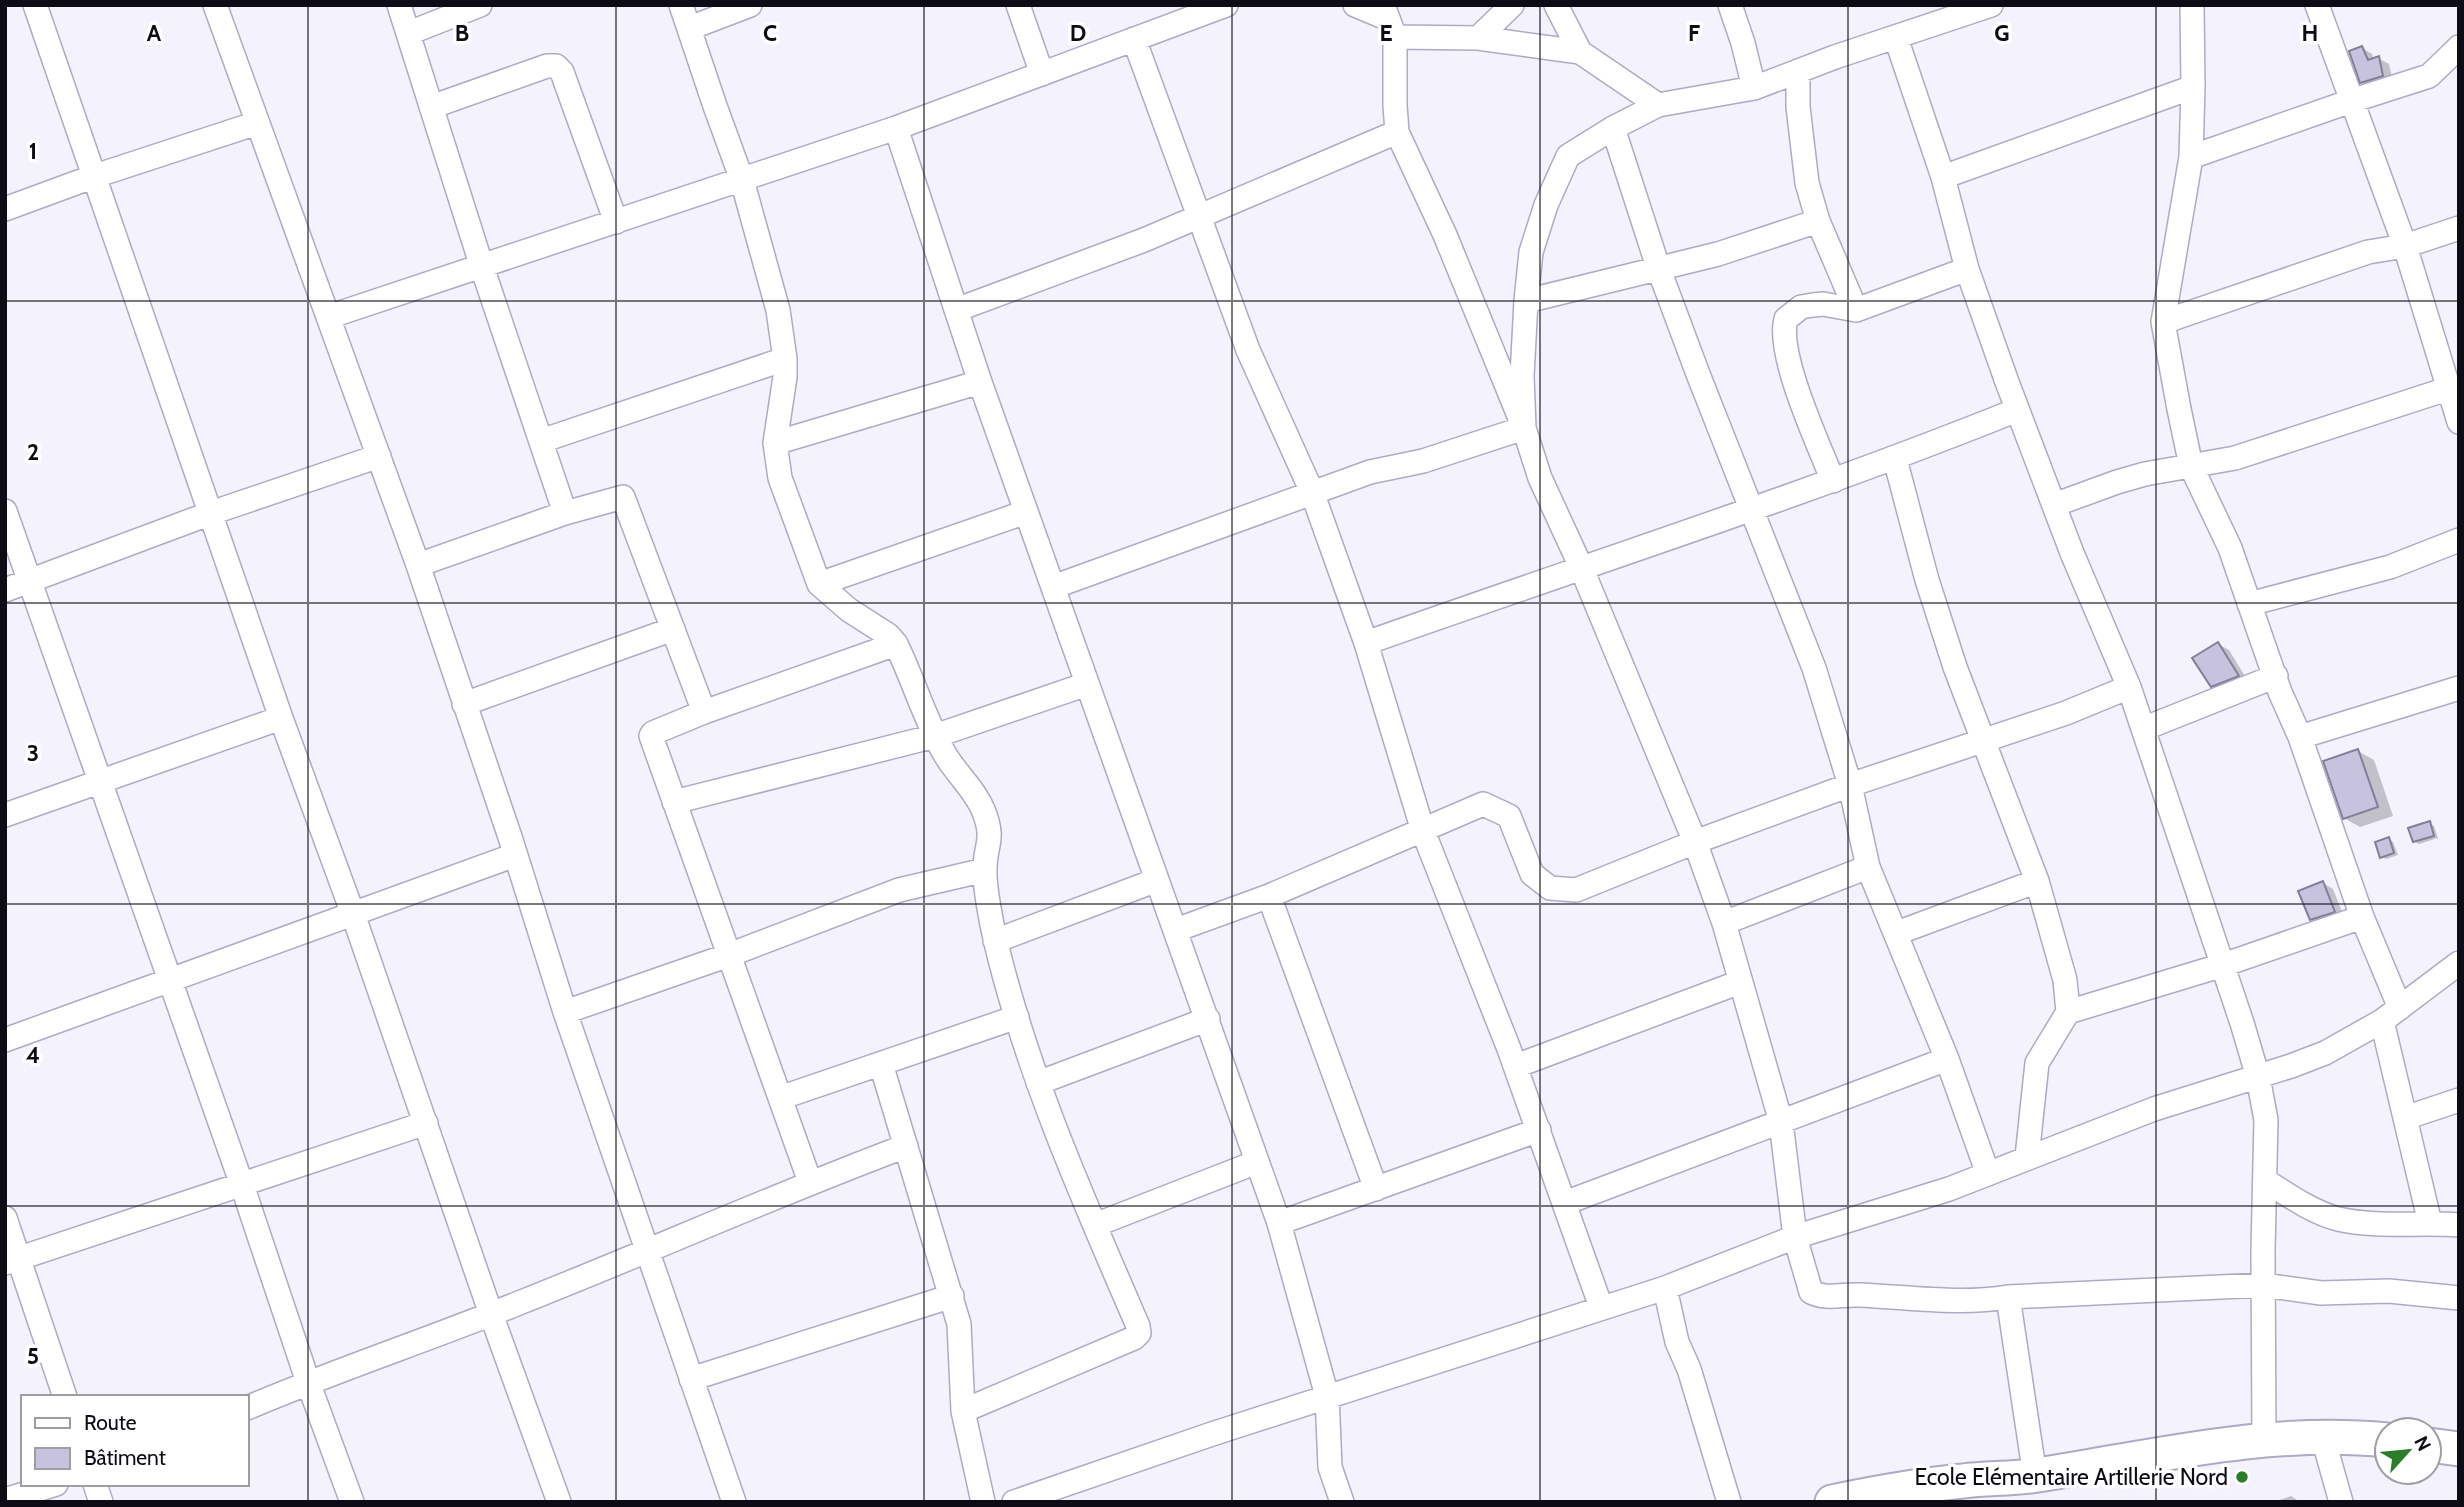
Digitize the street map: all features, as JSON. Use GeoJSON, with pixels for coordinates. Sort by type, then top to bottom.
{"type":"FeatureCollection","features":[{"type":"Feature","properties":{"kind":"street"},"geometry":{"type":"LineString","coordinates":[[35,5],[92,177],[281,718],[353,914],[559,1502]]}},
{"type":"Feature","properties":{"kind":"street"},"geometry":{"type":"LineString","coordinates":[[215,5],[418,565],[565,1012],[734,1502]]}},
{"type":"Feature","properties":{"kind":"street"},"geometry":{"type":"LineString","coordinates":[[399,5],[482,267],[565,513]]}},
{"type":"Feature","properties":{"kind":"street"},"geometry":{"type":"LineString","coordinates":[[409,33],[480,5]]}},
{"type":"Feature","properties":{"kind":"street"},"geometry":{"type":"LineString","coordinates":[[681,5],[742,180],[778,310],[785,359],[785,377],[775,443],[780,478],[819,584],[849,610],[888,635],[895,644],[943,752],[984,811],[990,830],[985,870],[995,941],[1017,1017],[1038,1083],[1094,1225],[1138,1326],[1139,1334],[1122,1343],[963,1411]]}},
{"type":"Feature","properties":{"kind":"street"},"geometry":{"type":"LineString","coordinates":[[690,28],[750,5]]}},
{"type":"Feature","properties":{"kind":"street"},"geometry":{"type":"LineString","coordinates":[[1018,5],[1042,74]]}},
{"type":"Feature","properties":{"kind":"street"},"geometry":{"type":"LineString","coordinates":[[1355,5],[1388,20],[1478,38],[1580,52],[1658,105]]}},
{"type":"Feature","properties":{"kind":"street"},"geometry":{"type":"LineString","coordinates":[[1478,38],[1512,5]]}},
{"type":"Feature","properties":{"kind":"street"},"geometry":{"type":"LineString","coordinates":[[1556,5],[1580,52]]}},
{"type":"Feature","properties":{"kind":"street"},"geometry":{"type":"LineString","coordinates":[[1730,5],[1754,88]]}},
{"type":"Feature","properties":{"kind":"street"},"geometry":{"type":"LineString","coordinates":[[1524,428],[1522,376],[1531,253],[1546,205],[1568,156],[1613,128],[1658,105],[1754,88],[1991,5]]}},
{"type":"Feature","properties":{"kind":"street"},"geometry":{"type":"LineString","coordinates":[[2192,5],[2191,157],[2162,322],[2191,466],[2230,548],[2280,692],[2300,737],[2362,917],[2391,1014],[2405,1118],[2430,1223]]}},
{"type":"Feature","properties":{"kind":"street"},"geometry":{"type":"LineString","coordinates":[[2317,5],[2405,246],[2459,422]]}},
{"type":"Feature","properties":{"kind":"street"},"geometry":{"type":"LineString","coordinates":[[328,317],[896,128],[1223,6]]}},
{"type":"Feature","properties":{"kind":"street"},"geometry":{"type":"LineString","coordinates":[[1388,20],[1397,132],[1445,235],[1524,428],[1541,478],[1581,567],[1695,842],[1724,923],[1781,1122],[1795,1237],[1811,1292],[1821,1297],[1856,1294],[1970,1302],[2008,1297],[2263,1284],[2321,1293],[2389,1291],[2459,1298]]}},
{"type":"Feature","properties":{"kind":"street"},"geometry":{"type":"LineString","coordinates":[[1896,38],[1943,177],[1967,269],[2053,505],[2129,687],[2258,1077],[2266,1121],[2264,1440]]}},
{"type":"Feature","properties":{"kind":"street"},"geometry":{"type":"LineString","coordinates":[[1134,39],[1248,350],[1312,492],[1366,643],[1423,831],[1516,1066],[1601,1307]]}},
{"type":"Feature","properties":{"kind":"street"},"geometry":{"type":"LineString","coordinates":[[2191,157],[2429,76],[2459,47]]}},
{"type":"Feature","properties":{"kind":"street"},"geometry":{"type":"LineString","coordinates":[[431,107],[547,66],[556,66],[562,72],[616,222]]}},
{"type":"Feature","properties":{"kind":"street"},"geometry":{"type":"LineString","coordinates":[[1798,71],[1798,107],[1807,183],[1818,221],[1856,310]]}},
{"type":"Feature","properties":{"kind":"street"},"geometry":{"type":"LineString","coordinates":[[1943,177],[2193,87]]}},
{"type":"Feature","properties":{"kind":"street"},"geometry":{"type":"LineString","coordinates":[[5,209],[92,177],[257,123]]}},
{"type":"Feature","properties":{"kind":"street"},"geometry":{"type":"LineString","coordinates":[[896,128],[980,382],[1279,1223],[1327,1396],[1330,1466],[1342,1502]]}},
{"type":"Feature","properties":{"kind":"street"},"geometry":{"type":"LineString","coordinates":[[1613,128],[1658,267],[1814,668],[1850,785],[1868,867],[1947,1059],[1988,1174]]}},
{"type":"Feature","properties":{"kind":"street"},"geometry":{"type":"LineString","coordinates":[[956,310],[1144,240],[1397,132]]}},
{"type":"Feature","properties":{"kind":"street"},"geometry":{"type":"LineString","coordinates":[[1526,301],[1718,254],[1818,221]]}},
{"type":"Feature","properties":{"kind":"street"},"geometry":{"type":"LineString","coordinates":[[2162,322],[2368,252],[2405,246],[2459,228]]}},
{"type":"Feature","properties":{"kind":"street"},"geometry":{"type":"LineString","coordinates":[[1833,481],[1790,365],[1784,344],[1786,319],[1795,310],[1813,305],[1823,304],[1856,310],[1967,269]]}},
{"type":"Feature","properties":{"kind":"street"},"geometry":{"type":"LineString","coordinates":[[541,441],[785,359]]}},
{"type":"Feature","properties":{"kind":"street"},"geometry":{"type":"LineString","coordinates":[[775,443],[980,382]]}},
{"type":"Feature","properties":{"kind":"street"},"geometry":{"type":"LineString","coordinates":[[2053,505],[2117,482],[2235,458],[2447,388]]}},
{"type":"Feature","properties":{"kind":"street"},"geometry":{"type":"LineString","coordinates":[[1366,643],[1895,459],[2017,410]]}},
{"type":"Feature","properties":{"kind":"street"},"geometry":{"type":"LineString","coordinates":[[1053,587],[1370,472],[1423,461],[1524,428]]}},
{"type":"Feature","properties":{"kind":"street"},"geometry":{"type":"LineString","coordinates":[[5,590],[211,513],[379,456]]}},
{"type":"Feature","properties":{"kind":"street"},"geometry":{"type":"LineString","coordinates":[[1895,459],[1927,580],[1982,740],[2037,881],[2065,980],[2068,1012],[2037,1063],[2027,1157]]}},
{"type":"Feature","properties":{"kind":"street"},"geometry":{"type":"LineString","coordinates":[[418,565],[565,513],[623,497],[704,712]]}},
{"type":"Feature","properties":{"kind":"street"},"geometry":{"type":"LineString","coordinates":[[5,511],[352,1502]]}},
{"type":"Feature","properties":{"kind":"street"},"geometry":{"type":"LineString","coordinates":[[819,584],[1026,512]]}},
{"type":"Feature","properties":{"kind":"street"},"geometry":{"type":"LineString","coordinates":[[2249,604],[2390,567],[2459,540]]}},
{"type":"Feature","properties":{"kind":"street"},"geometry":{"type":"LineString","coordinates":[[464,704],[673,629]]}},
{"type":"Feature","properties":{"kind":"street"},"geometry":{"type":"LineString","coordinates":[[810,1182],[651,735],[704,712],[895,644]]}},
{"type":"Feature","properties":{"kind":"street"},"geometry":{"type":"LineString","coordinates":[[2143,729],[2276,676]]}},
{"type":"Feature","properties":{"kind":"street"},"geometry":{"type":"LineString","coordinates":[[674,802],[935,736],[1087,684]]}},
{"type":"Feature","properties":{"kind":"street"},"geometry":{"type":"LineString","coordinates":[[1176,930],[1269,896],[1483,804],[1509,816],[1532,874],[1550,888],[1576,890],[1695,842],[1850,785],[2066,713],[2129,687]]}},
{"type":"Feature","properties":{"kind":"street"},"geometry":{"type":"LineString","coordinates":[[2300,737],[2459,688]]}},
{"type":"Feature","properties":{"kind":"street"},"geometry":{"type":"LineString","coordinates":[[5,815],[281,718]]}},
{"type":"Feature","properties":{"kind":"street"},"geometry":{"type":"LineString","coordinates":[[5,1040],[515,855]]}},
{"type":"Feature","properties":{"kind":"street"},"geometry":{"type":"LineString","coordinates":[[1724,923],[1868,867]]}},
{"type":"Feature","properties":{"kind":"street"},"geometry":{"type":"LineString","coordinates":[[565,1012],[729,955],[890,894],[985,870]]}},
{"type":"Feature","properties":{"kind":"street"},"geometry":{"type":"LineString","coordinates":[[995,941],[1157,880]]}},
{"type":"Feature","properties":{"kind":"street"},"geometry":{"type":"LineString","coordinates":[[1897,933],[2037,881]]}},
{"type":"Feature","properties":{"kind":"street"},"geometry":{"type":"LineString","coordinates":[[1269,896],[1376,1189]]}},
{"type":"Feature","properties":{"kind":"street"},"geometry":{"type":"LineString","coordinates":[[2068,1012],[2223,965],[2362,917]]}},
{"type":"Feature","properties":{"kind":"street"},"geometry":{"type":"LineString","coordinates":[[1014,1502],[1327,1396],[1665,1288],[1795,1237],[1949,1189],[2154,1109],[2325,1053],[2391,1014],[2459,963]]}},
{"type":"Feature","properties":{"kind":"street"},"geometry":{"type":"LineString","coordinates":[[1516,1066],[1740,982]]}},
{"type":"Feature","properties":{"kind":"street"},"geometry":{"type":"LineString","coordinates":[[780,1098],[1017,1017]]}},
{"type":"Feature","properties":{"kind":"street"},"geometry":{"type":"LineString","coordinates":[[1038,1083],[1208,1020]]}},
{"type":"Feature","properties":{"kind":"street"},"geometry":{"type":"LineString","coordinates":[[1565,1203],[1947,1059]]}},
{"type":"Feature","properties":{"kind":"street"},"geometry":{"type":"LineString","coordinates":[[881,1064],[952,1296],[961,1342],[963,1411],[983,1502]]}},
{"type":"Feature","properties":{"kind":"street"},"geometry":{"type":"LineString","coordinates":[[2405,1118],[2459,1100]]}},
{"type":"Feature","properties":{"kind":"street"},"geometry":{"type":"LineString","coordinates":[[12,1260],[426,1123]]}},
{"type":"Feature","properties":{"kind":"street"},"geometry":{"type":"LineString","coordinates":[[1279,1223],[1539,1130]]}},
{"type":"Feature","properties":{"kind":"street"},"geometry":{"type":"LineString","coordinates":[[248,1408],[648,1252],[810,1182],[906,1146]]}},
{"type":"Feature","properties":{"kind":"street"},"geometry":{"type":"LineString","coordinates":[[1094,1225],[1257,1162]]}},
{"type":"Feature","properties":{"kind":"street"},"geometry":{"type":"LineString","coordinates":[[2266,1181],[2316,1211],[2338,1219],[2384,1224],[2430,1223],[2459,1226]]}},
{"type":"Feature","properties":{"kind":"street"},"geometry":{"type":"LineString","coordinates":[[5,1218],[12,1260],[64,1395]]}},
{"type":"Feature","properties":{"kind":"street"},"geometry":{"type":"LineString","coordinates":[[1665,1288],[1677,1342],[1689,1369],[1729,1502]]}},
{"type":"Feature","properties":{"kind":"street"},"geometry":{"type":"LineString","coordinates":[[691,1378],[952,1296]]}},
{"type":"Feature","properties":{"kind":"street"},"geometry":{"type":"LineString","coordinates":[[2008,1297],[2035,1476]]}},
{"type":"Feature","properties":{"kind":"street"},"geometry":{"type":"LineString","coordinates":[[2323,1438],[2341,1502]]}},
{"type":"Feature","properties":{"kind":"street"},"geometry":{"type":"LineString","coordinates":[[1832,1502],[1961,1481],[2035,1476],[2158,1454],[2264,1440],[2373,1440]]}},
{"type":"Feature","properties":{"kind":"street"},"geometry":{"type":"LineString","coordinates":[[5,1500],[50,1486]]}},
{"type":"Feature","properties":{"kind":"building"},"geometry":{"type":"Polygon","coordinates":[[[2362,46],[2368,60],[2379,56],[2383,76],[2360,83],[2349,51],[2362,46]]]}},
{"type":"Feature","properties":{"kind":"building"},"geometry":{"type":"Polygon","coordinates":[[[2218,642],[2239,676],[2211,687],[2192,658],[2218,642]]]}},
{"type":"Feature","properties":{"kind":"building"},"geometry":{"type":"Polygon","coordinates":[[[2358,749],[2378,807],[2343,819],[2323,761],[2358,749]]]}},
{"type":"Feature","properties":{"kind":"building"},"geometry":{"type":"Polygon","coordinates":[[[2430,821],[2434,836],[2413,842],[2408,828],[2430,821]]]}},
{"type":"Feature","properties":{"kind":"building"},"geometry":{"type":"Polygon","coordinates":[[[2389,837],[2394,853],[2380,858],[2375,842],[2389,837]]]}},
{"type":"Feature","properties":{"kind":"building"},"geometry":{"type":"Polygon","coordinates":[[[2323,881],[2335,912],[2310,920],[2298,891],[2323,881]]]}},
{"type":"Feature","properties":{"kind":"place","name":"Ecole Elémentaire Artillerie Nord"},"geometry":{"type":"Point","coordinates":[2242,1477]}}]}
